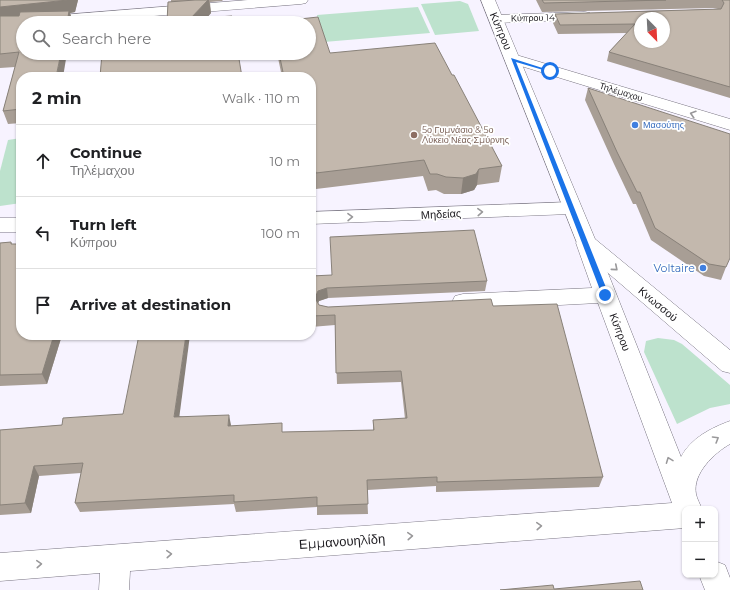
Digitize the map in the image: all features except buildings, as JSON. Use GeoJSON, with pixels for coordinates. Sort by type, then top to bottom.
{"type":"FeatureCollection","features":[{"type":"Feature","properties":{"kind":"street"},"geometry":{"type":"LineString","coordinates":[[62,16],[132,7],[301,0]]}},
{"type":"Feature","properties":{"kind":"street","name":"Κύπρου"},"geometry":{"type":"LineString","coordinates":[[488,0],[513,59],[570,208],[586,243],[685,506]]}},
{"type":"Feature","properties":{"kind":"street","name":"Κύπρου 14"},"geometry":{"type":"LineString","coordinates":[[496,18],[597,16]]}},
{"type":"Feature","properties":{"kind":"street"},"geometry":{"type":"LineString","coordinates":[[0,24],[16,22]]}},
{"type":"Feature","properties":{"kind":"street","name":"Τηλέμαχου"},"geometry":{"type":"LineString","coordinates":[[513,59],[730,125]]}},
{"type":"Feature","properties":{"kind":"street","name":"Μηδείας"},"geometry":{"type":"LineString","coordinates":[[316,218],[570,208]]}},
{"type":"Feature","properties":{"kind":"street"},"geometry":{"type":"LineString","coordinates":[[0,225],[16,225]]}},
{"type":"Feature","properties":{"kind":"street","name":"Κνωσσού"},"geometry":{"type":"LineString","coordinates":[[586,243],[729,359]]}},
{"type":"Feature","properties":{"kind":"street"},"geometry":{"type":"LineString","coordinates":[[439,303],[605,295]]}},
{"type":"Feature","properties":{"kind":"street"},"geometry":{"type":"LineString","coordinates":[[685,506],[687,470],[694,456],[717,438],[730,432]]}},
{"type":"Feature","properties":{"kind":"street","name":"Εμμανουηλίδη"},"geometry":{"type":"LineString","coordinates":[[0,567],[116,558],[682,506]]}},
{"type":"Feature","properties":{"kind":"street"},"geometry":{"type":"LineString","coordinates":[[114,590],[116,558]]}},
{"type":"Feature","properties":{"kind":"street"},"geometry":{"type":"LineString","coordinates":[[715,578],[720,590]]}},
{"type":"Feature","properties":{"kind":"green space"},"geometry":{"type":"Polygon","coordinates":[[[460,1],[468,4],[479,31],[435,35],[421,4],[460,1]]]}},
{"type":"Feature","properties":{"kind":"green space"},"geometry":{"type":"Polygon","coordinates":[[[418,7],[430,33],[324,42],[317,15],[418,7]]]}},
{"type":"Feature","properties":{"kind":"green space"},"geometry":{"type":"Polygon","coordinates":[[[16,139],[16,204],[0,206],[0,171],[8,140],[16,139]]]}},
{"type":"Feature","properties":{"kind":"green space"},"geometry":{"type":"Polygon","coordinates":[[[658,338],[674,340],[682,344],[730,385],[730,404],[710,408],[677,424],[644,352],[646,341],[658,338]]]}},
{"type":"Feature","properties":{"kind":"place","name":"Μασούτης"},"geometry":{"type":"Point","coordinates":[635,125]}},
{"type":"Feature","properties":{"kind":"place","name":"5ο Γυμνάσιο & 5ο Λύκειο Νέας Σμύρνης"},"geometry":{"type":"Point","coordinates":[414,135]}},
{"type":"Feature","properties":{"kind":"place","name":"Voltaire"},"geometry":{"type":"Point","coordinates":[703,268]}},
{"type":"Feature","properties":{"kind":"route"},"geometry":{"type":"LineString","coordinates":[[550,71],[513,59],[605,295]]}}]}
